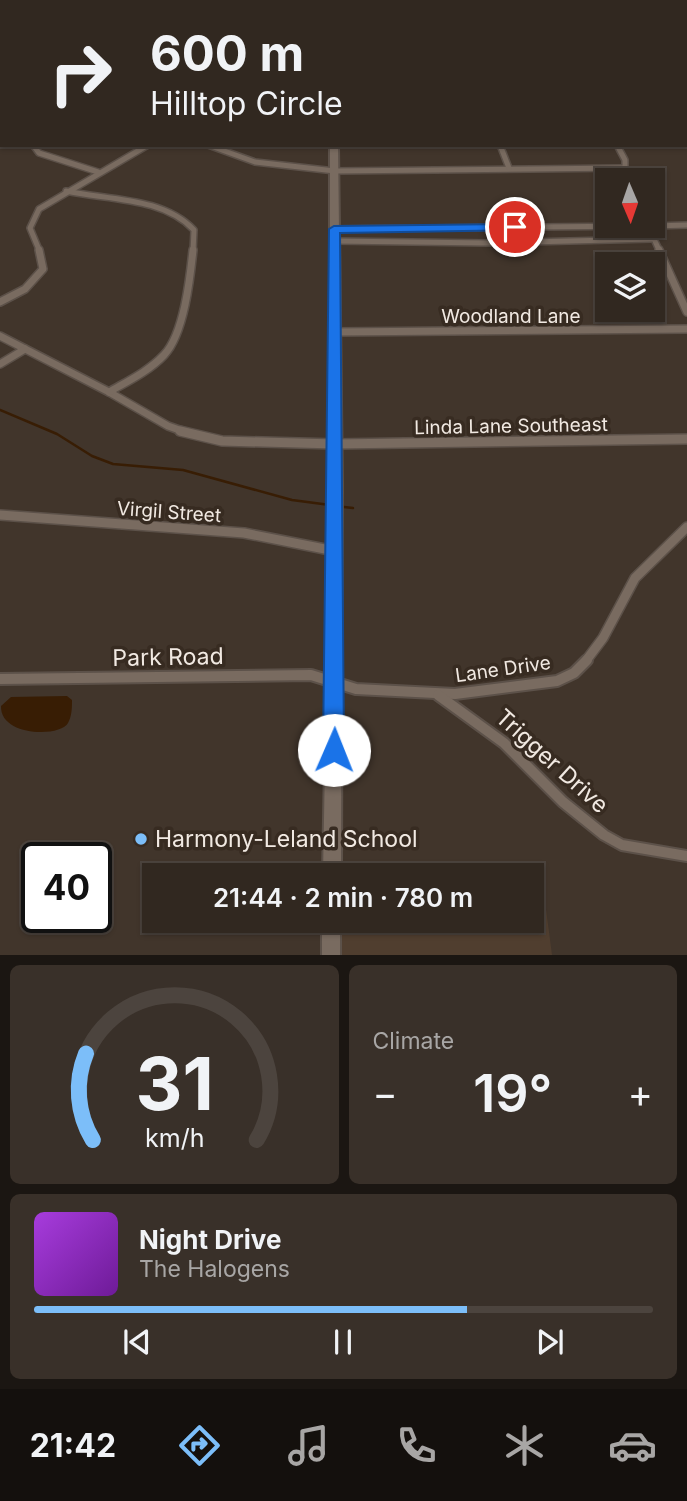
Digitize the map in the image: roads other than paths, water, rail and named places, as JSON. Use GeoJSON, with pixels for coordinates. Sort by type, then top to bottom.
{"type":"FeatureCollection","features":[{"type":"Feature","properties":{"kind":"street"},"geometry":{"type":"LineString","coordinates":[[34,147],[39,153],[98,172]]}},
{"type":"Feature","properties":{"kind":"street"},"geometry":{"type":"LineString","coordinates":[[0,302],[25,289],[43,270],[44,261],[32,240],[29,224],[39,209],[144,147]]}},
{"type":"Feature","properties":{"kind":"street"},"geometry":{"type":"LineString","coordinates":[[214,147],[255,162],[335,171],[595,168]]}},
{"type":"Feature","properties":{"kind":"street"},"geometry":{"type":"LineString","coordinates":[[332,863],[335,682],[334,147]]}},
{"type":"Feature","properties":{"kind":"street"},"geometry":{"type":"LineString","coordinates":[[501,147],[509,169]]}},
{"type":"Feature","properties":{"kind":"street"},"geometry":{"type":"LineString","coordinates":[[618,147],[625,160],[623,168]]}},
{"type":"Feature","properties":{"kind":"street"},"geometry":{"type":"LineString","coordinates":[[66,191],[172,212],[189,221],[194,230],[179,328],[170,349],[109,392]]}},
{"type":"Feature","properties":{"kind":"street"},"geometry":{"type":"LineString","coordinates":[[665,226],[687,225]]}},
{"type":"Feature","properties":{"kind":"street"},"geometry":{"type":"LineString","coordinates":[[335,235],[595,228]]}},
{"type":"Feature","properties":{"kind":"street"},"geometry":{"type":"LineString","coordinates":[[335,235],[488,243],[652,239],[687,312]]}},
{"type":"Feature","properties":{"kind":"street","name":"Woodland Lane"},"geometry":{"type":"LineString","coordinates":[[335,332],[525,333],[687,329]]}},
{"type":"Feature","properties":{"kind":"street","name":"Linda Lane Southeast"},"geometry":{"type":"LineString","coordinates":[[0,337],[109,392],[168,426],[198,437],[222,441],[335,444],[687,439]]}},
{"type":"Feature","properties":{"kind":"street"},"geometry":{"type":"LineString","coordinates":[[0,364],[25,349]]}},
{"type":"Feature","properties":{"kind":"street","name":"Virgil Street"},"geometry":{"type":"LineString","coordinates":[[0,515],[244,533],[335,551]]}},
{"type":"Feature","properties":{"kind":"street","name":"Lane Drive"},"geometry":{"type":"LineString","coordinates":[[335,682],[343,687],[356,689],[435,693],[504,690],[557,681],[574,673],[603,638],[635,578],[687,527]]}},
{"type":"Feature","properties":{"kind":"street","name":"Park Road"},"geometry":{"type":"LineString","coordinates":[[0,679],[252,675],[311,676],[335,682]]}},
{"type":"Feature","properties":{"kind":"street","name":"Trigger Drive"},"geometry":{"type":"LineString","coordinates":[[435,693],[504,743],[563,802],[604,835],[622,845],[687,856]]}},
{"type":"Feature","properties":{"kind":"street"},"geometry":{"type":"LineString","coordinates":[[331,933],[331,955]]}},
{"type":"Feature","properties":{"kind":"waterway"},"geometry":{"type":"LineString","coordinates":[[0,410],[57,434],[92,456],[113,464],[183,470],[292,500],[330,505]]}},
{"type":"Feature","properties":{"kind":"waterway"},"geometry":{"type":"LineString","coordinates":[[344,507],[353,508]]}},
{"type":"Feature","properties":{"kind":"place","name":"Harmony-Leland School"},"geometry":{"type":"Point","coordinates":[141,839]}}]}
